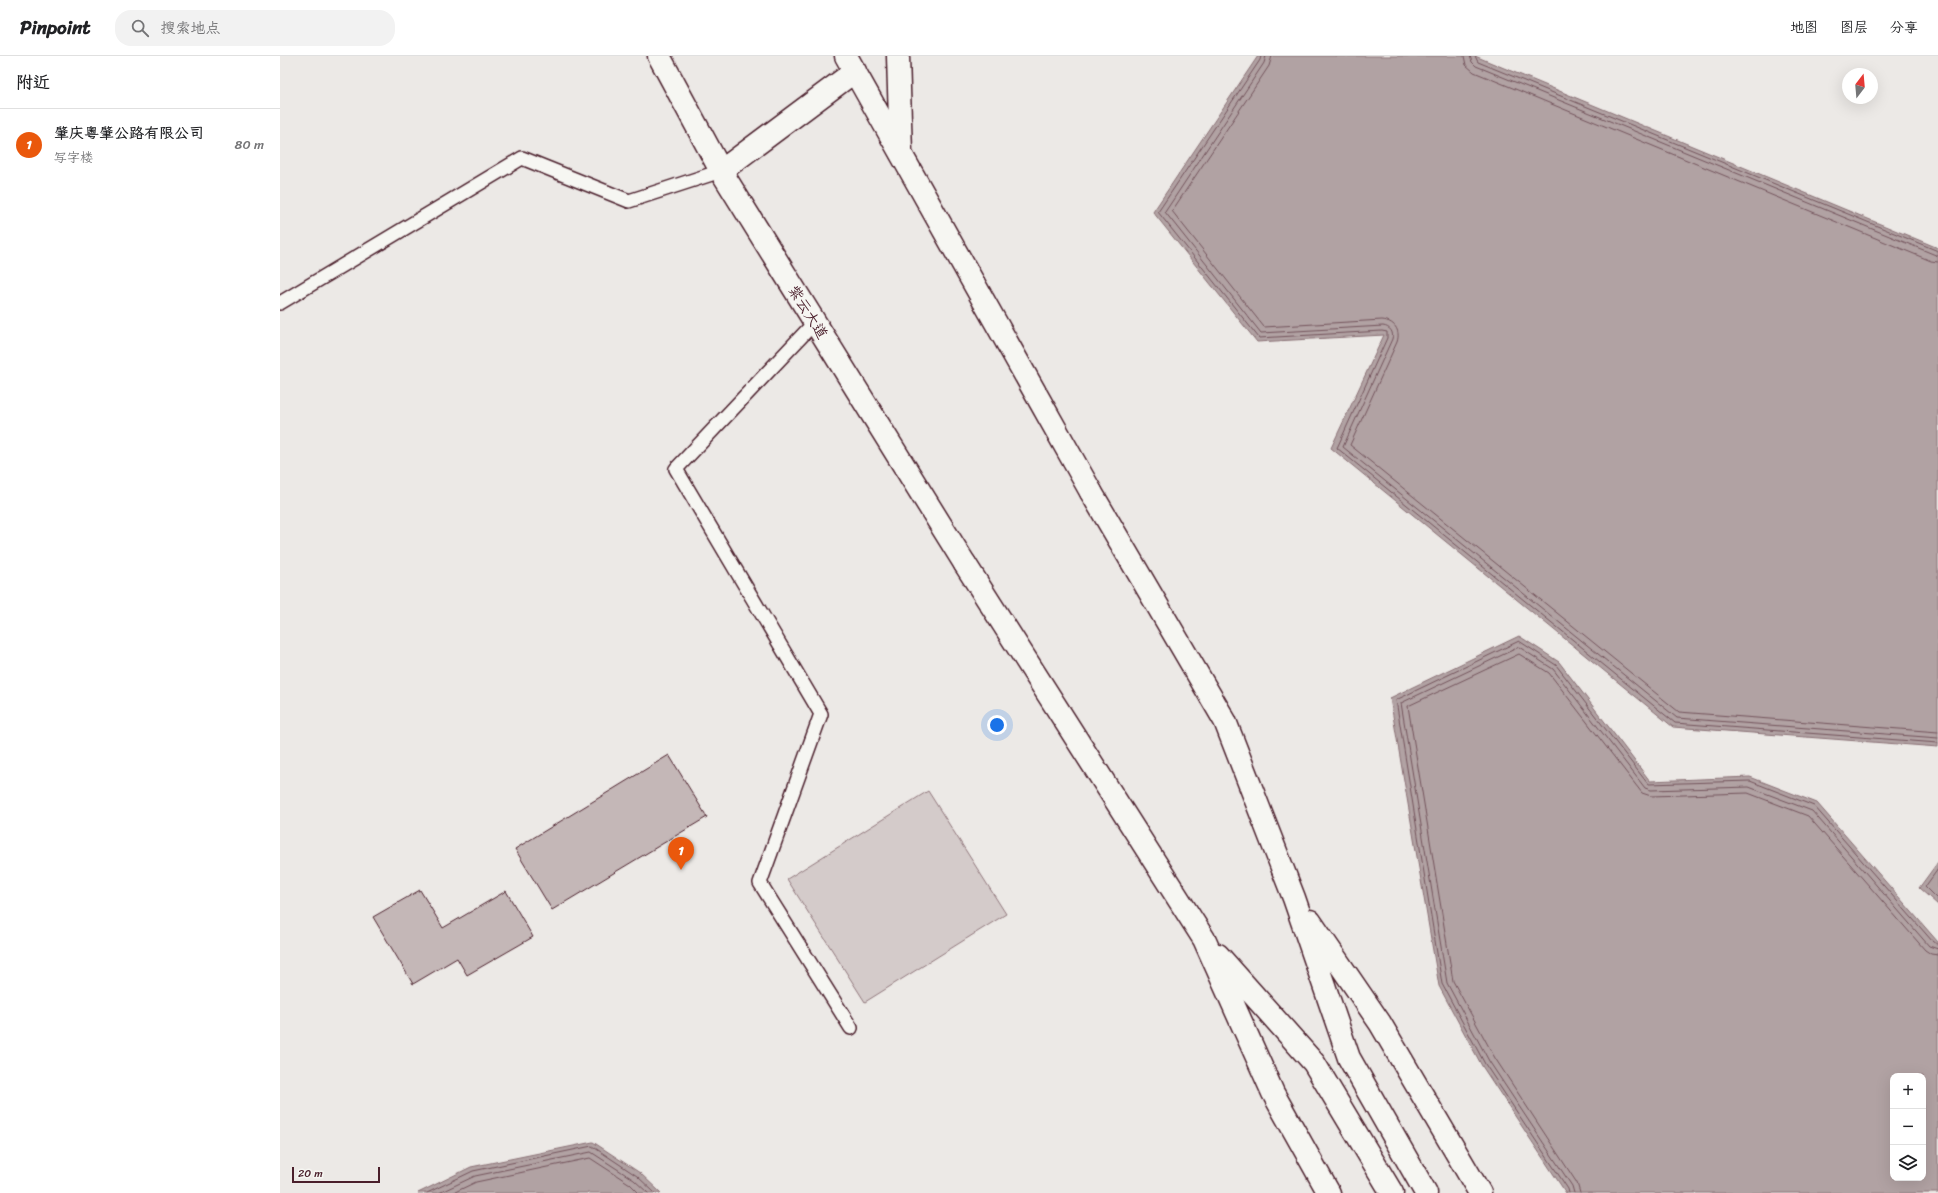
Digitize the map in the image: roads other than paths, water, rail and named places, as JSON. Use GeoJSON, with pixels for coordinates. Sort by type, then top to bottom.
{"type":"FeatureCollection","features":[{"type":"Feature","properties":{"kind":"main road","name":"紫云大道"},"geometry":{"type":"LineString","coordinates":[[659,56],[721,170],[965,564],[1204,939]]}},
{"type":"Feature","properties":{"kind":"main road"},"geometry":{"type":"LineString","coordinates":[[898,56],[901,153]]}},
{"type":"Feature","properties":{"kind":"main road"},"geometry":{"type":"LineString","coordinates":[[721,170],[851,64],[1091,492],[1225,721],[1294,898],[1349,1058],[1426,1193]]}},
{"type":"Feature","properties":{"kind":"main road"},"geometry":{"type":"LineString","coordinates":[[1294,898],[1380,1023],[1480,1193]]}},
{"type":"Feature","properties":{"kind":"main road"},"geometry":{"type":"LineString","coordinates":[[1204,939],[1273,1093],[1329,1193]]}},
{"type":"Feature","properties":{"kind":"main road"},"geometry":{"type":"LineString","coordinates":[[1204,939],[1314,1063],[1392,1193]]}},
{"type":"Feature","properties":{"kind":"lane"},"geometry":{"type":"LineString","coordinates":[[280,303],[522,158],[629,201],[721,170]]}},
{"type":"Feature","properties":{"kind":"lane"},"geometry":{"type":"LineString","coordinates":[[815,322],[676,469],[820,714],[760,883],[851,1028]]}},
{"type":"Feature","properties":{"kind":"water"},"geometry":{"type":"Polygon","coordinates":[[[1258,56],[1475,56],[1938,248],[1938,747],[1673,727],[1331,448],[1384,335],[1257,342],[1153,212],[1258,56]]]}},
{"type":"Feature","properties":{"kind":"water"},"geometry":{"type":"Polygon","coordinates":[[[1519,636],[1559,662],[1650,781],[1750,777],[1817,803],[1938,942],[1938,1193],[1566,1193],[1482,1066],[1439,986],[1390,698],[1519,636]]]}},
{"type":"Feature","properties":{"kind":"water"},"geometry":{"type":"Polygon","coordinates":[[[1938,862],[1938,905],[1919,888],[1938,862]]]}},
{"type":"Feature","properties":{"kind":"water"},"geometry":{"type":"Polygon","coordinates":[[[593,1142],[640,1173],[661,1193],[418,1193],[471,1167],[593,1142]]]}},
{"type":"Feature","properties":{"kind":"place","name":"肇庆粤肇公路有限公司"},"geometry":{"type":"Point","coordinates":[681,870]}}]}
